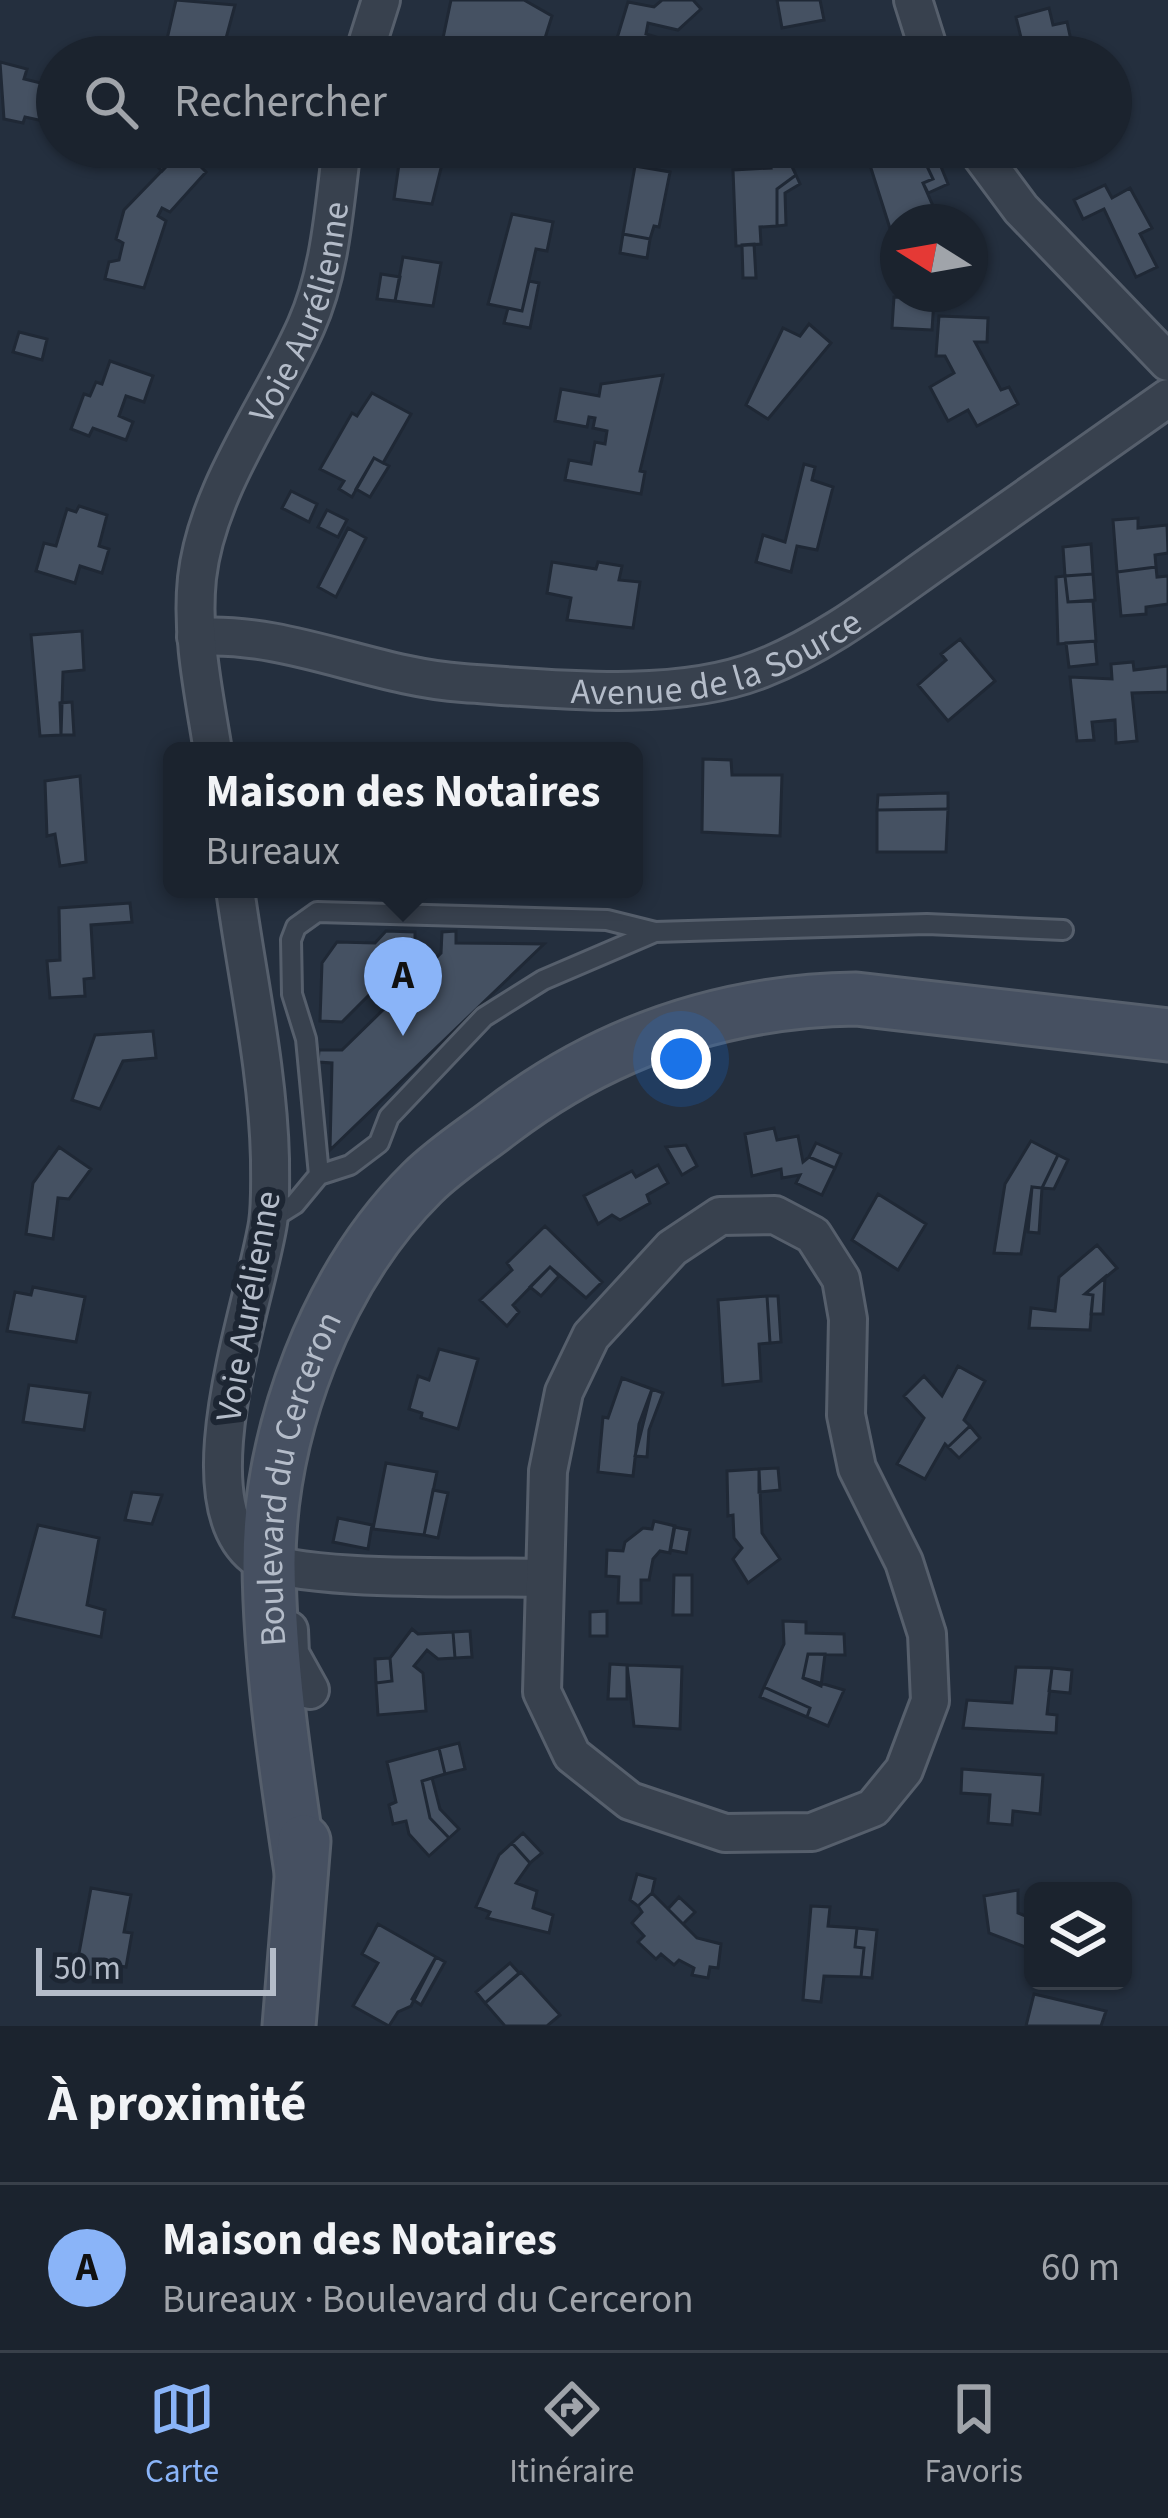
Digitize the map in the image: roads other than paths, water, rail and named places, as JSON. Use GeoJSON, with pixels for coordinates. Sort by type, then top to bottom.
{"type":"FeatureCollection","features":[{"type":"Feature","properties":{"kind":"main road","name":"Boulevard du Cerceron"},"geometry":{"type":"LineString","coordinates":[[301,1872],[283,1748],[286,1566],[280,1468],[307,1369],[346,1285],[409,1198],[476,1140],[613,1049],[715,1017],[816,1000],[904,1002],[1168,1035]]}},
{"type":"Feature","properties":{"kind":"main road","name":"Boulevard du Cerceron"},"geometry":{"type":"LineString","coordinates":[[290,2026],[314,1746],[310,1690],[286,1566],[308,1498],[323,1423],[350,1348],[416,1225],[476,1140]]}},
{"type":"Feature","properties":{"kind":"street"},"geometry":{"type":"LineString","coordinates":[[370,36],[381,0]]}},
{"type":"Feature","properties":{"kind":"street"},"geometry":{"type":"LineString","coordinates":[[913,0],[924,36]]}},
{"type":"Feature","properties":{"kind":"street","name":"Voie Aurélienne"},"geometry":{"type":"LineString","coordinates":[[212,742],[196,638],[197,575],[214,513],[308,323],[326,269],[339,168]]}},
{"type":"Feature","properties":{"kind":"street"},"geometry":{"type":"LineString","coordinates":[[991,168],[1022,209],[1168,362]]}},
{"type":"Feature","properties":{"kind":"street","name":"Avenue de la Source"},"geometry":{"type":"LineString","coordinates":[[196,638],[227,635],[295,646],[455,683],[588,690],[676,686],[758,671],[848,626],[1168,398]]}},
{"type":"Feature","properties":{"kind":"street","name":"Voie Aurélienne"},"geometry":{"type":"LineString","coordinates":[[236,898],[270,1155],[268,1221],[225,1435],[226,1509],[242,1544],[259,1560],[286,1566]]}},
{"type":"Feature","properties":{"kind":"street"},"geometry":{"type":"LineString","coordinates":[[775,1215],[814,1235],[841,1279],[848,1319],[847,1415],[857,1468],[904,1562],[927,1634],[930,1701],[904,1770],[873,1808],[812,1832],[725,1833],[630,1801],[572,1755],[542,1692],[542,1578],[548,1471],[560,1412],[591,1336],[671,1248],[720,1216],[775,1215]]}},
{"type":"Feature","properties":{"kind":"street"},"geometry":{"type":"LineString","coordinates":[[286,1566],[542,1578]]}},
{"type":"Feature","properties":{"kind":"lane"},"geometry":{"type":"LineString","coordinates":[[320,1175],[305,1039],[292,994],[291,940],[306,916],[316,912],[607,920],[655,932],[927,924],[1063,930]]}},
{"type":"Feature","properties":{"kind":"lane"},"geometry":{"type":"LineString","coordinates":[[268,1221],[296,1204],[320,1175],[350,1165],[379,1143],[389,1117],[484,1017],[543,980],[655,932]]}},
{"type":"Feature","properties":{"kind":"place","name":"Maison des Notaires"},"geometry":{"type":"Point","coordinates":[403,1036]}}]}
